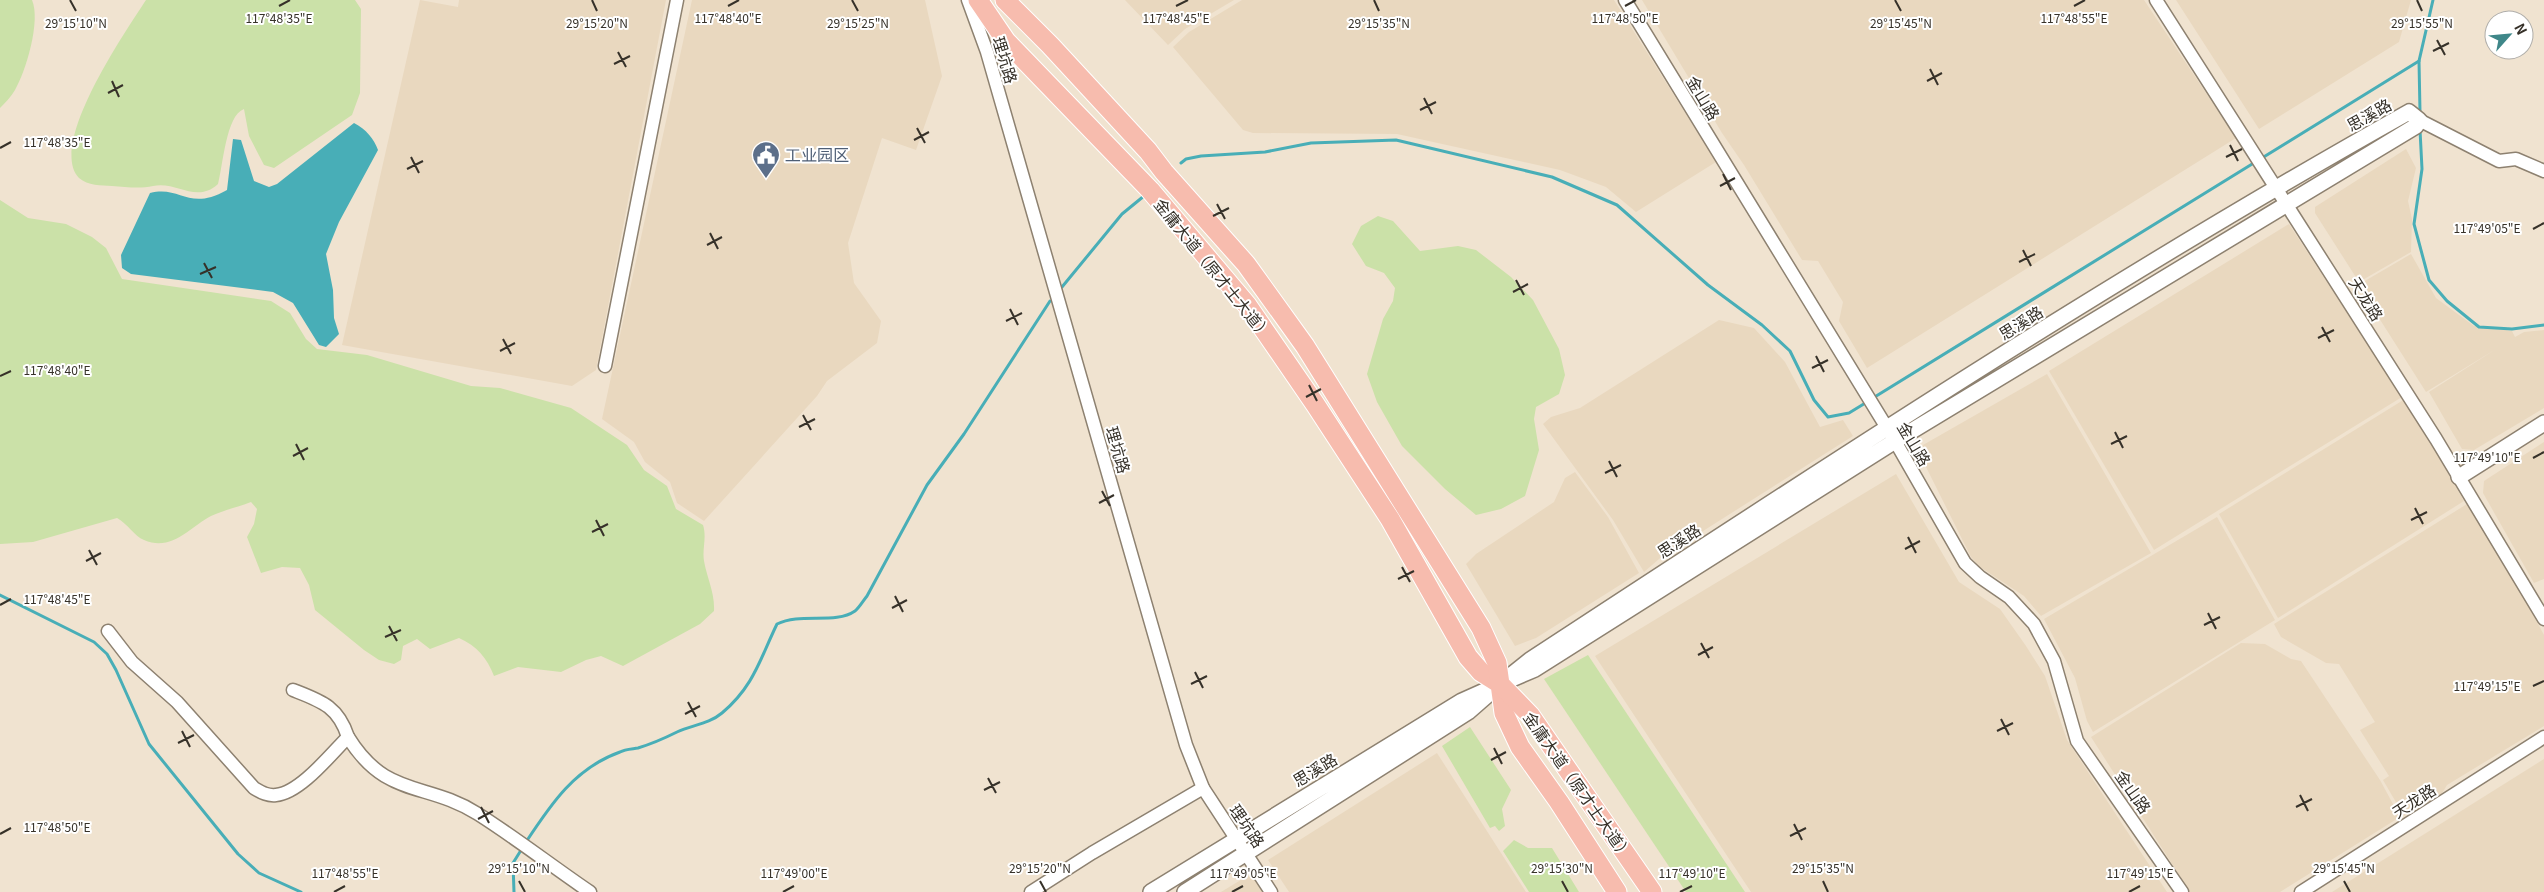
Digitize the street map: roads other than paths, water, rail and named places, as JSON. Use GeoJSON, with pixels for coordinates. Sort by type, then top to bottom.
{"type":"FeatureCollection","features":[{"type":"Feature","properties":{"kind":"main road","name":"金庸大道（原才士大道）"},"geometry":{"type":"LineString","coordinates":[[978,0],[1006,41],[1147,187],[1247,305],[1390,519],[1463,649],[1481,672],[1500,684],[1530,715],[1652,892]]}},
{"type":"Feature","properties":{"kind":"main road","name":"金庸大道（原才士大道）"},"geometry":{"type":"LineString","coordinates":[[1005,0],[1050,45],[1148,151],[1164,172],[1246,264],[1305,346],[1481,628],[1497,663],[1504,713],[1520,747],[1559,802],[1617,892]]}},
{"type":"Feature","properties":{"kind":"main road"},"geometry":{"type":"LineString","coordinates":[[1147,187],[1164,172]]}},
{"type":"Feature","properties":{"kind":"street"},"geometry":{"type":"LineString","coordinates":[[605,366],[677,0]]}},
{"type":"Feature","properties":{"kind":"street","name":"理坑路"},"geometry":{"type":"LineString","coordinates":[[968,0],[987,52],[1186,745],[1203,788],[1271,892]]}},
{"type":"Feature","properties":{"kind":"street","name":"金山路"},"geometry":{"type":"LineString","coordinates":[[1624,0],[1895,441],[1965,563],[1980,577],[2009,597],[2034,624],[2054,661],[2077,741],[2182,892]]}},
{"type":"Feature","properties":{"kind":"street","name":"天龙路"},"geometry":{"type":"LineString","coordinates":[[2156,0],[2459,477],[2544,619]]}},
{"type":"Feature","properties":{"kind":"street","name":"思溪路"},"geometry":{"type":"LineString","coordinates":[[1151,892],[1462,701],[1500,684],[1535,669],[1895,441],[2287,206],[2416,126],[2419,120],[2409,112],[2275,187],[1885,427],[1530,660],[1500,684],[1468,712],[1185,892]]}},
{"type":"Feature","properties":{"kind":"street"},"geometry":{"type":"LineString","coordinates":[[2419,120],[2500,161],[2516,159],[2544,171]]}},
{"type":"Feature","properties":{"kind":"street"},"geometry":{"type":"LineString","coordinates":[[2459,477],[2544,423]]}},
{"type":"Feature","properties":{"kind":"street"},"geometry":{"type":"LineString","coordinates":[[108,631],[132,662],[177,702],[254,788],[265,795],[277,795],[298,785],[348,737]]}},
{"type":"Feature","properties":{"kind":"street"},"geometry":{"type":"LineString","coordinates":[[293,690],[331,707],[344,725],[348,737],[364,760],[376,772],[392,782],[448,801],[476,813],[590,892]]}},
{"type":"Feature","properties":{"kind":"street","name":"天龙路"},"geometry":{"type":"LineString","coordinates":[[2300,892],[2544,737]]}},
{"type":"Feature","properties":{"kind":"street"},"geometry":{"type":"LineString","coordinates":[[1031,892],[1092,853],[1203,788]]}},
{"type":"Feature","properties":{"kind":"water"},"geometry":{"type":"Polygon","coordinates":[[[354,123],[369,135],[378,150],[339,222],[326,254],[333,290],[334,318],[339,334],[326,347],[319,345],[293,303],[273,292],[131,274],[122,268],[121,255],[150,193],[170,192],[194,199],[203,199],[227,190],[233,139],[241,140],[254,181],[269,187],[277,184],[354,123]]]}},
{"type":"Feature","properties":{"kind":"waterway"},"geometry":{"type":"LineString","coordinates":[[2420,112],[2419,61],[2433,0]]}},
{"type":"Feature","properties":{"kind":"waterway"},"geometry":{"type":"LineString","coordinates":[[2262,158],[2419,61]]}},
{"type":"Feature","properties":{"kind":"waterway"},"geometry":{"type":"LineString","coordinates":[[2420,130],[2422,169],[2414,224],[2429,280],[2447,301],[2479,327],[2512,329],[2544,325]]}},
{"type":"Feature","properties":{"kind":"waterway"},"geometry":{"type":"LineString","coordinates":[[1181,163],[1186,159],[1201,156],[1265,152],[1311,143],[1396,140],[1552,177],[1617,205],[1708,285],[1762,325],[1790,351],[1814,400],[1828,417],[1849,413],[1867,402]]}},
{"type":"Feature","properties":{"kind":"waterway"},"geometry":{"type":"LineString","coordinates":[[1873,398],[2257,161]]}},
{"type":"Feature","properties":{"kind":"waterway"},"geometry":{"type":"LineString","coordinates":[[1062,287],[1122,214],[1144,196]]}},
{"type":"Feature","properties":{"kind":"waterway"},"geometry":{"type":"LineString","coordinates":[[526,842],[555,801],[577,777],[590,767],[622,751],[653,743],[712,720],[722,713],[742,693],[749,682],[777,624],[796,619],[838,617],[856,610],[867,596],[927,485],[964,434],[1050,301]]}},
{"type":"Feature","properties":{"kind":"waterway"},"geometry":{"type":"LineString","coordinates":[[0,595],[94,642],[107,654],[149,744],[238,854],[259,873],[301,892]]}},
{"type":"Feature","properties":{"kind":"waterway"},"geometry":{"type":"LineString","coordinates":[[514,892],[513,863],[523,847]]}},
{"type":"Feature","properties":{"kind":"place","name":"工业园区"},"geometry":{"type":"Point","coordinates":[766,179]}}]}
